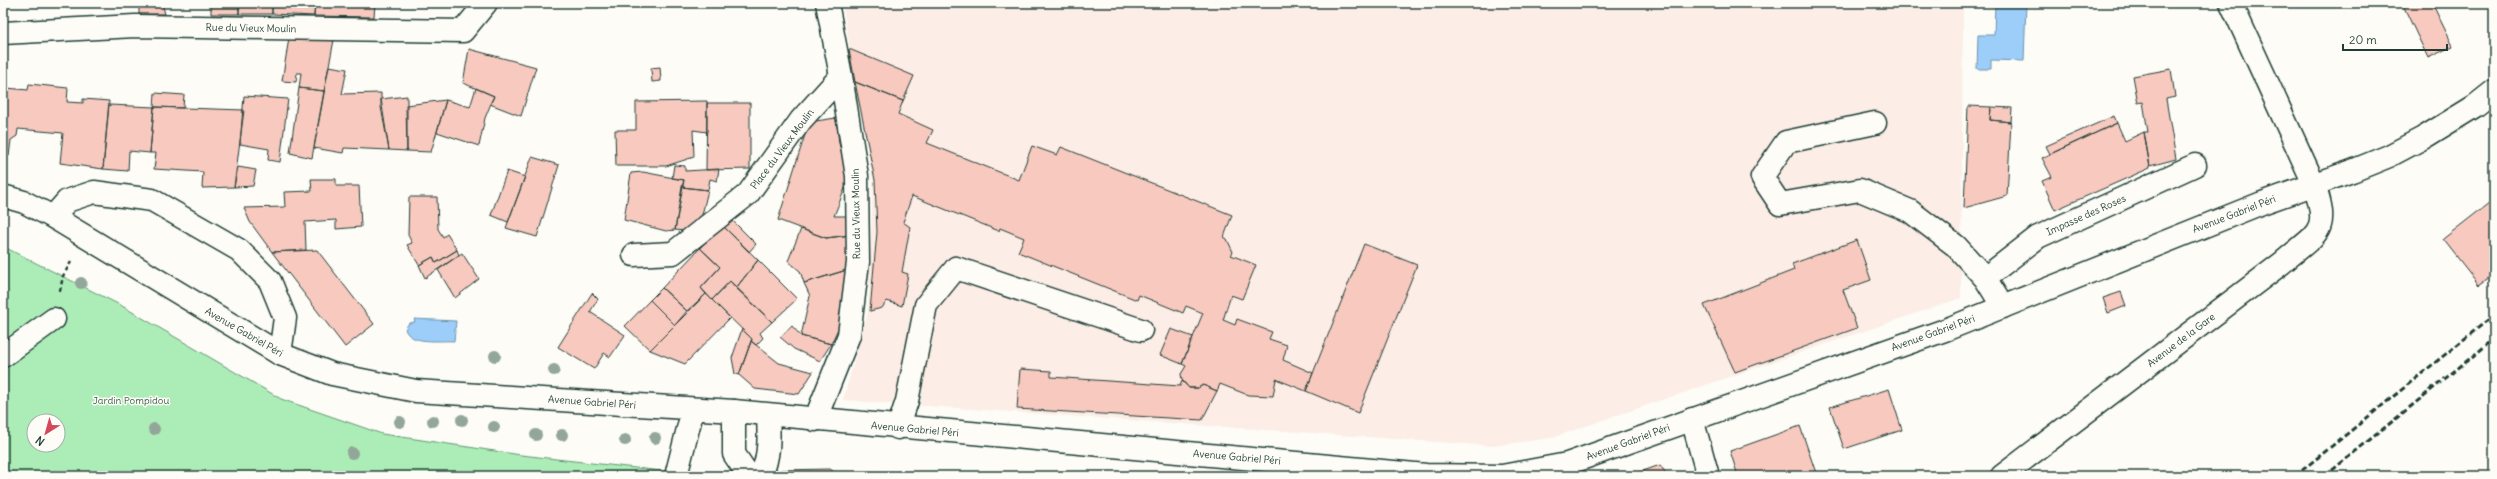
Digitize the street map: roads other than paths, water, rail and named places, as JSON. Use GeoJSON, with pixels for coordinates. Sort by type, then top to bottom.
{"type":"FeatureCollection","features":[{"type":"Feature","properties":{"kind":"main road","name":"Rue du Vieux Moulin"},"geometry":{"type":"LineString","coordinates":[[3,33],[135,26],[463,31],[486,3]]}},
{"type":"Feature","properties":{"kind":"main road","name":"Rue du Vieux Moulin"},"geometry":{"type":"LineString","coordinates":[[815,420],[849,335],[858,262],[857,176],[841,76],[827,3]]}},
{"type":"Feature","properties":{"kind":"main road","name":"Avenue de la Gare"},"geometry":{"type":"LineString","coordinates":[[2002,476],[2275,268],[2320,229],[2322,220],[2320,204],[2314,184],[2231,3]]}},
{"type":"Feature","properties":{"kind":"main road","name":"Place du Vieux Moulin"},"geometry":{"type":"LineString","coordinates":[[634,255],[673,253],[748,194],[801,120],[841,76]]}},
{"type":"Feature","properties":{"kind":"main road","name":"Avenue Gabriel Péri"},"geometry":{"type":"LineString","coordinates":[[3,196],[24,202],[53,217],[280,354],[332,374],[416,391],[734,411],[898,428],[1241,457],[1426,475],[1502,476],[1567,464],[1945,330],[2314,184],[2389,156],[2462,114],[2494,91]]}},
{"type":"Feature","properties":{"kind":"main road"},"geometry":{"type":"LineString","coordinates":[[1875,123],[1786,142],[1762,177],[1780,204],[1860,190],[1910,211],[1947,237],[1985,278],[2003,307]]}},
{"type":"Feature","properties":{"kind":"main road","name":"Impasse des Roses"},"geometry":{"type":"LineString","coordinates":[[1985,278],[2038,237],[2195,165]]}},
{"type":"Feature","properties":{"kind":"main road"},"geometry":{"type":"LineString","coordinates":[[53,217],[67,201],[94,192],[152,200],[239,250],[270,281],[285,318],[280,354]]}},
{"type":"Feature","properties":{"kind":"main road"},"geometry":{"type":"LineString","coordinates":[[898,428],[907,401],[926,304],[956,268],[1141,330]]}},
{"type":"Feature","properties":{"kind":"main road"},"geometry":{"type":"LineString","coordinates":[[3,356],[54,319]]}},
{"type":"Feature","properties":{"kind":"main road"},"geometry":{"type":"LineString","coordinates":[[676,476],[693,409]]}},
{"type":"Feature","properties":{"kind":"main road"},"geometry":{"type":"LineString","coordinates":[[734,411],[734,454],[749,476]]}},
{"type":"Feature","properties":{"kind":"main road"},"geometry":{"type":"LineString","coordinates":[[761,476],[767,461],[769,447],[768,415]]}},
{"type":"Feature","properties":{"kind":"main road"},"geometry":{"type":"LineString","coordinates":[[1692,419],[1708,476]]}},
{"type":"Feature","properties":{"kind":"water"},"geometry":{"type":"Polygon","coordinates":[[[1995,3],[2026,3],[2024,61],[1991,60],[1991,69],[1977,69],[1978,35],[1994,35],[1995,3]]]}},
{"type":"Feature","properties":{"kind":"water"},"geometry":{"type":"Polygon","coordinates":[[[414,319],[456,321],[454,341],[426,341],[413,337],[408,334],[405,329],[409,323],[415,322],[414,319]]]}},
{"type":"Feature","properties":{"kind":"railway"},"geometry":{"type":"LineString","coordinates":[[2295,476],[2494,315]]}},
{"type":"Feature","properties":{"kind":"railway"},"geometry":{"type":"LineString","coordinates":[[2325,476],[2494,339]]}},
{"type":"Feature","properties":{"kind":"park label","name":"Jardin Pompidou"},"geometry":{"type":"Point","coordinates":[131,400]}}]}
